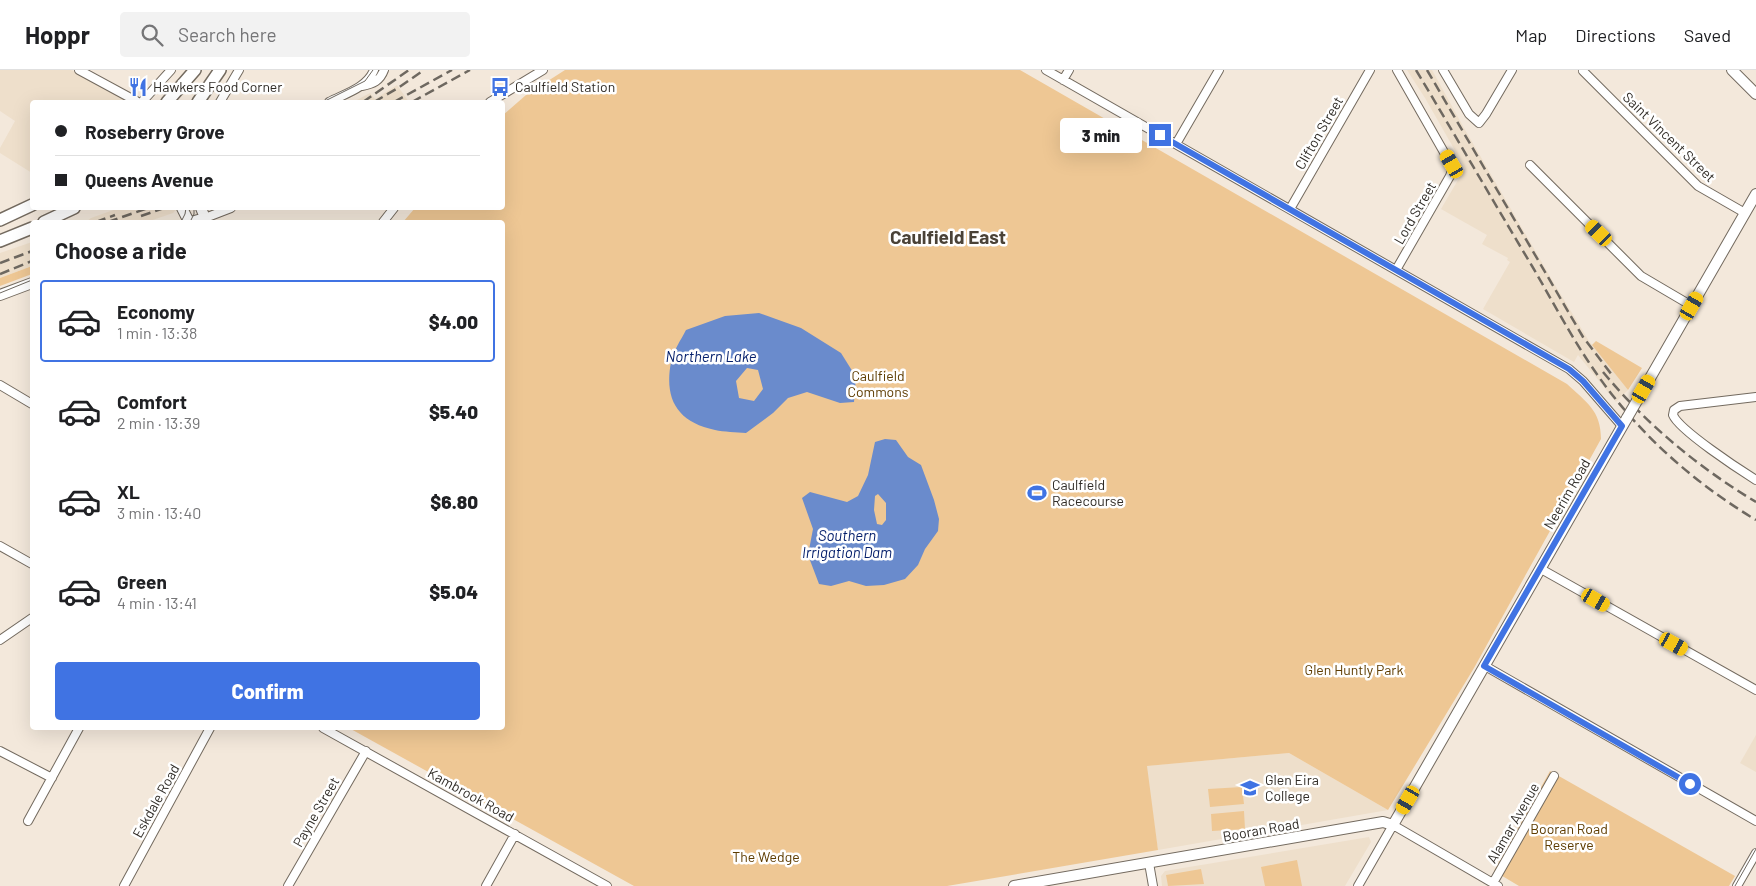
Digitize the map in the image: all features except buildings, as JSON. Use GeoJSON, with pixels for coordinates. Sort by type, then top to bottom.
{"type":"FeatureCollection","features":[{"type":"Feature","properties":{"kind":"highway"},"geometry":{"type":"LineString","coordinates":[[169,100],[195,70]]}},
{"type":"Feature","properties":{"kind":"highway"},"geometry":{"type":"LineString","coordinates":[[199,100],[220,70]]}},
{"type":"Feature","properties":{"kind":"highway"},"geometry":{"type":"LineString","coordinates":[[0,220],[30,206]]}},
{"type":"Feature","properties":{"kind":"highway"},"geometry":{"type":"LineString","coordinates":[[48,220],[70,210]]}},
{"type":"Feature","properties":{"kind":"highway"},"geometry":{"type":"LineString","coordinates":[[14,214],[21,233]]}},
{"type":"Feature","properties":{"kind":"highway"},"geometry":{"type":"LineString","coordinates":[[0,241],[30,229]]}},
{"type":"Feature","properties":{"kind":"main road"},"geometry":{"type":"LineString","coordinates":[[1732,70],[1756,94]]}},
{"type":"Feature","properties":{"kind":"main road","name":"Neerim Road"},"geometry":{"type":"LineString","coordinates":[[1393,825],[1756,194]]}},
{"type":"Feature","properties":{"kind":"main road"},"geometry":{"type":"LineString","coordinates":[[0,295],[30,284]]}},
{"type":"Feature","properties":{"kind":"main road","name":"Booran Road"},"geometry":{"type":"LineString","coordinates":[[1014,886],[1050,883],[1149,863],[1382,822],[1393,825]]}},
{"type":"Feature","properties":{"kind":"street"},"geometry":{"type":"LineString","coordinates":[[79,70],[134,100]]}},
{"type":"Feature","properties":{"kind":"street"},"geometry":{"type":"LineString","coordinates":[[144,100],[171,70]]}},
{"type":"Feature","properties":{"kind":"street"},"geometry":{"type":"LineString","coordinates":[[221,100],[239,70]]}},
{"type":"Feature","properties":{"kind":"street"},"geometry":{"type":"LineString","coordinates":[[360,86],[369,79],[374,70]]}},
{"type":"Feature","properties":{"kind":"street"},"geometry":{"type":"LineString","coordinates":[[333,100],[360,86],[376,81],[384,70]]}},
{"type":"Feature","properties":{"kind":"street"},"geometry":{"type":"LineString","coordinates":[[494,100],[543,70]]}},
{"type":"Feature","properties":{"kind":"street"},"geometry":{"type":"LineString","coordinates":[[1046,70],[1569,369],[1625,422]]}},
{"type":"Feature","properties":{"kind":"street"},"geometry":{"type":"LineString","coordinates":[[1063,80],[1068,70]]}},
{"type":"Feature","properties":{"kind":"street"},"geometry":{"type":"LineString","coordinates":[[1176,144],[1219,70]]}},
{"type":"Feature","properties":{"kind":"street","name":"Clifton Street"},"geometry":{"type":"LineString","coordinates":[[1290,209],[1370,70]]}},
{"type":"Feature","properties":{"kind":"street","name":"Lord Street"},"geometry":{"type":"LineString","coordinates":[[1396,270],[1453,168],[1397,70]]}},
{"type":"Feature","properties":{"kind":"street"},"geometry":{"type":"LineString","coordinates":[[1443,70],[1469,114],[1478,123],[1486,114],[1512,70]]}},
{"type":"Feature","properties":{"kind":"street","name":"Saint Vincent Street"},"geometry":{"type":"LineString","coordinates":[[1583,71],[1698,186],[1745,213]]}},
{"type":"Feature","properties":{"kind":"street"},"geometry":{"type":"LineString","coordinates":[[1530,165],[1644,278],[1692,306]]}},
{"type":"Feature","properties":{"kind":"street"},"geometry":{"type":"LineString","coordinates":[[206,220],[228,210]]}},
{"type":"Feature","properties":{"kind":"street"},"geometry":{"type":"LineString","coordinates":[[385,220],[392,210]]}},
{"type":"Feature","properties":{"kind":"street"},"geometry":{"type":"LineString","coordinates":[[0,385],[30,403]]}},
{"type":"Feature","properties":{"kind":"street"},"geometry":{"type":"LineString","coordinates":[[1756,397],[1682,406],[1674,410],[1673,415],[1676,421],[1714,452],[1756,480]]}},
{"type":"Feature","properties":{"kind":"street"},"geometry":{"type":"LineString","coordinates":[[0,546],[30,563]]}},
{"type":"Feature","properties":{"kind":"street"},"geometry":{"type":"LineString","coordinates":[[1540,569],[1756,690]]}},
{"type":"Feature","properties":{"kind":"street"},"geometry":{"type":"LineString","coordinates":[[0,640],[30,619]]}},
{"type":"Feature","properties":{"kind":"street"},"geometry":{"type":"LineString","coordinates":[[1484,666],[1756,821]]}},
{"type":"Feature","properties":{"kind":"street"},"geometry":{"type":"LineString","coordinates":[[28,820],[78,730]]}},
{"type":"Feature","properties":{"kind":"street","name":"Eskdale Road"},"geometry":{"type":"LineString","coordinates":[[124,886],[209,730]]}},
{"type":"Feature","properties":{"kind":"street","name":"Kambrook Road"},"geometry":{"type":"LineString","coordinates":[[328,730],[607,886]]}},
{"type":"Feature","properties":{"kind":"street"},"geometry":{"type":"LineString","coordinates":[[0,751],[52,778]]}},
{"type":"Feature","properties":{"kind":"street","name":"Payne Street"},"geometry":{"type":"LineString","coordinates":[[288,886],[366,751]]}},
{"type":"Feature","properties":{"kind":"street","name":"Alamar Avenue"},"geometry":{"type":"LineString","coordinates":[[1496,885],[1554,776]]}},
{"type":"Feature","properties":{"kind":"street","name":"Booran Road"},"geometry":{"type":"LineString","coordinates":[[1393,825],[1496,885]]}},
{"type":"Feature","properties":{"kind":"street","name":"Neerim Road"},"geometry":{"type":"LineString","coordinates":[[1358,886],[1393,825]]}},
{"type":"Feature","properties":{"kind":"street"},"geometry":{"type":"LineString","coordinates":[[486,886],[515,834]]}},
{"type":"Feature","properties":{"kind":"street"},"geometry":{"type":"LineString","coordinates":[[1738,886],[1756,853]]}},
{"type":"Feature","properties":{"kind":"street"},"geometry":{"type":"LineString","coordinates":[[1149,863],[1153,886]]}},
{"type":"Feature","properties":{"kind":"shaded area"},"geometry":{"type":"Polygon","coordinates":[[[0,70],[71,70],[134,100],[30,100],[30,172],[0,153],[0,148],[15,121],[0,111],[0,70]]]}},
{"type":"Feature","properties":{"kind":"shaded area"},"geometry":{"type":"Polygon","coordinates":[[[1407,70],[1432,70],[1589,341],[1628,390],[1616,402],[1578,355],[1574,362],[1483,309],[1510,262],[1507,260],[1508,258],[1482,244],[1487,235],[1441,209],[1465,168],[1407,70]]]}},
{"type":"Feature","properties":{"kind":"shaded area"},"geometry":{"type":"Polygon","coordinates":[[[397,85],[408,100],[357,100],[370,93],[375,99],[397,85]]]}},
{"type":"Feature","properties":{"kind":"shaded area"},"geometry":{"type":"Polygon","coordinates":[[[113,210],[176,210],[173,213],[153,220],[88,220],[113,210]]]}},
{"type":"Feature","properties":{"kind":"shaded area"},"geometry":{"type":"Polygon","coordinates":[[[30,243],[30,267],[0,278],[0,253],[30,243]]]}},
{"type":"Feature","properties":{"kind":"shaded area"},"geometry":{"type":"Polygon","coordinates":[[[1756,735],[1756,772],[1740,763],[1756,735]]]}},
{"type":"Feature","properties":{"kind":"shaded area","name":"Glen Eira College"},"geometry":{"type":"Polygon","coordinates":[[[1289,753],[1388,810],[1158,850],[1146,766],[1289,753]]]}},
{"type":"Feature","properties":{"kind":"shaded area","name":"Glen Eira College"},"geometry":{"type":"Polygon","coordinates":[[[1369,837],[1371,842],[1345,886],[1162,886],[1161,876],[1165,871],[1369,837]]]}},
{"type":"Feature","properties":{"kind":"green space","name":"Caulfield Racecourse"},"geometry":{"type":"Polygon","coordinates":[[[565,70],[1020,70],[1567,384],[1591,407],[1598,421],[1601,439],[1474,668],[1388,810],[1289,753],[1147,766],[1158,850],[947,886],[634,886],[353,730],[505,730],[505,220],[405,220],[413,210],[505,210],[505,113],[526,95],[565,70]]]}},
{"type":"Feature","properties":{"kind":"green space"},"geometry":{"type":"Polygon","coordinates":[[[30,267],[30,275],[0,286],[0,278],[30,267]]]}},
{"type":"Feature","properties":{"kind":"green space"},"geometry":{"type":"Polygon","coordinates":[[[1596,341],[1642,368],[1628,390],[1592,345],[1596,341]]]}},
{"type":"Feature","properties":{"kind":"green space","name":"Booran Road Reserve"},"geometry":{"type":"Polygon","coordinates":[[[1550,771],[1735,876],[1729,886],[1519,886],[1494,871],[1550,771]]]}},
{"type":"Feature","properties":{"kind":"green space"},"geometry":{"type":"Polygon","coordinates":[[[1242,787],[1244,804],[1210,807],[1208,789],[1242,787]]]}},
{"type":"Feature","properties":{"kind":"green space"},"geometry":{"type":"Polygon","coordinates":[[[1244,811],[1245,829],[1212,831],[1211,814],[1244,811]]]}},
{"type":"Feature","properties":{"kind":"green space"},"geometry":{"type":"Polygon","coordinates":[[[1297,860],[1302,886],[1265,886],[1261,867],[1297,860]]]}},
{"type":"Feature","properties":{"kind":"green space"},"geometry":{"type":"Polygon","coordinates":[[[1201,869],[1204,884],[1168,886],[1166,875],[1201,869]]]}},
{"type":"Feature","properties":{"kind":"water","name":"Northern Lake"},"geometry":{"type":"Polygon","coordinates":[[[759,313],[801,328],[841,353],[856,377],[854,402],[840,403],[807,392],[788,398],[773,413],[746,433],[715,430],[691,421],[676,407],[672,398],[669,375],[672,358],[686,330],[725,316],[759,313]],[[747,368],[736,381],[739,398],[754,401],[763,389],[758,370],[747,368]]]}},
{"type":"Feature","properties":{"kind":"water","name":"Southern Irrigation Dam"},"geometry":{"type":"Polygon","coordinates":[[[885,439],[896,440],[908,457],[921,465],[939,519],[938,531],[925,549],[918,565],[905,579],[884,585],[866,586],[849,581],[831,586],[819,584],[808,555],[813,529],[802,498],[810,492],[847,502],[858,496],[868,475],[875,442],[885,439]],[[878,494],[875,496],[874,510],[877,524],[882,525],[886,520],[886,503],[878,494]]]}},
{"type":"Feature","properties":{"kind":"tram line"},"geometry":{"type":"LineString","coordinates":[[327,100],[365,81],[373,70]]}},
{"type":"Feature","properties":{"kind":"tram line"},"geometry":{"type":"LineString","coordinates":[[182,220],[186,210]]}},
{"type":"Feature","properties":{"kind":"tram line"},"geometry":{"type":"LineString","coordinates":[[191,220],[194,210]]}},
{"type":"Feature","properties":{"kind":"tram line"},"geometry":{"type":"LineString","coordinates":[[0,293],[30,281]]}},
{"type":"Feature","properties":{"kind":"tram line"},"geometry":{"type":"LineString","coordinates":[[1735,886],[1756,849]]}},
{"type":"Feature","properties":{"kind":"railway"},"geometry":{"type":"LineString","coordinates":[[366,100],[409,70]]}},
{"type":"Feature","properties":{"kind":"railway"},"geometry":{"type":"LineString","coordinates":[[377,100],[424,70]]}},
{"type":"Feature","properties":{"kind":"railway"},"geometry":{"type":"LineString","coordinates":[[398,100],[452,70]]}},
{"type":"Feature","properties":{"kind":"railway"},"geometry":{"type":"LineString","coordinates":[[416,100],[470,70]]}},
{"type":"Feature","properties":{"kind":"railway"},"geometry":{"type":"LineString","coordinates":[[1416,70],[1596,374],[1639,426],[1675,461],[1714,492],[1756,520]]}},
{"type":"Feature","properties":{"kind":"railway"},"geometry":{"type":"LineString","coordinates":[[1427,70],[1583,337],[1612,375]]}},
{"type":"Feature","properties":{"kind":"railway"},"geometry":{"type":"LineString","coordinates":[[114,220],[142,210]]}},
{"type":"Feature","properties":{"kind":"railway"},"geometry":{"type":"LineString","coordinates":[[141,216],[158,210]]}},
{"type":"Feature","properties":{"kind":"railway"},"geometry":{"type":"LineString","coordinates":[[101,220],[115,215]]}},
{"type":"Feature","properties":{"kind":"railway"},"geometry":{"type":"LineString","coordinates":[[0,263],[30,252]]}},
{"type":"Feature","properties":{"kind":"railway"},"geometry":{"type":"LineString","coordinates":[[0,274],[30,262]]}},
{"type":"Feature","properties":{"kind":"railway"},"geometry":{"type":"LineString","coordinates":[[1603,372],[1637,410],[1674,444],[1735,489],[1756,502]]}},
{"type":"Feature","properties":{"kind":"place","name":"Hawkers Food Corner"},"geometry":{"type":"Point","coordinates":[138,87]}},
{"type":"Feature","properties":{"kind":"place","name":"Caulfield Station"},"geometry":{"type":"Point","coordinates":[500,87]}},
{"type":"Feature","properties":{"kind":"place","name":"Caulfield Racecourse"},"geometry":{"type":"Point","coordinates":[1037,493]}},
{"type":"Feature","properties":{"kind":"place","name":"Glen Eira College"},"geometry":{"type":"Point","coordinates":[1250,788]}},
{"type":"Feature","properties":{"kind":"district","name":"Caulfield East"},"geometry":{"type":"Point","coordinates":[948,237]}},
{"type":"Feature","properties":{"kind":"route"},"geometry":{"type":"LineString","coordinates":[[1160,135],[1569,369],[1583,381],[1622,426],[1484,666],[1690,784]]}},
{"type":"Feature","properties":{"kind":"park label","name":"Caulfield Commons"},"geometry":{"type":"Point","coordinates":[878,384]}},
{"type":"Feature","properties":{"kind":"park label","name":"Glen Huntly Park"},"geometry":{"type":"Point","coordinates":[1354,670]}},
{"type":"Feature","properties":{"kind":"park label","name":"The Wedge"},"geometry":{"type":"Point","coordinates":[766,857]}}]}
